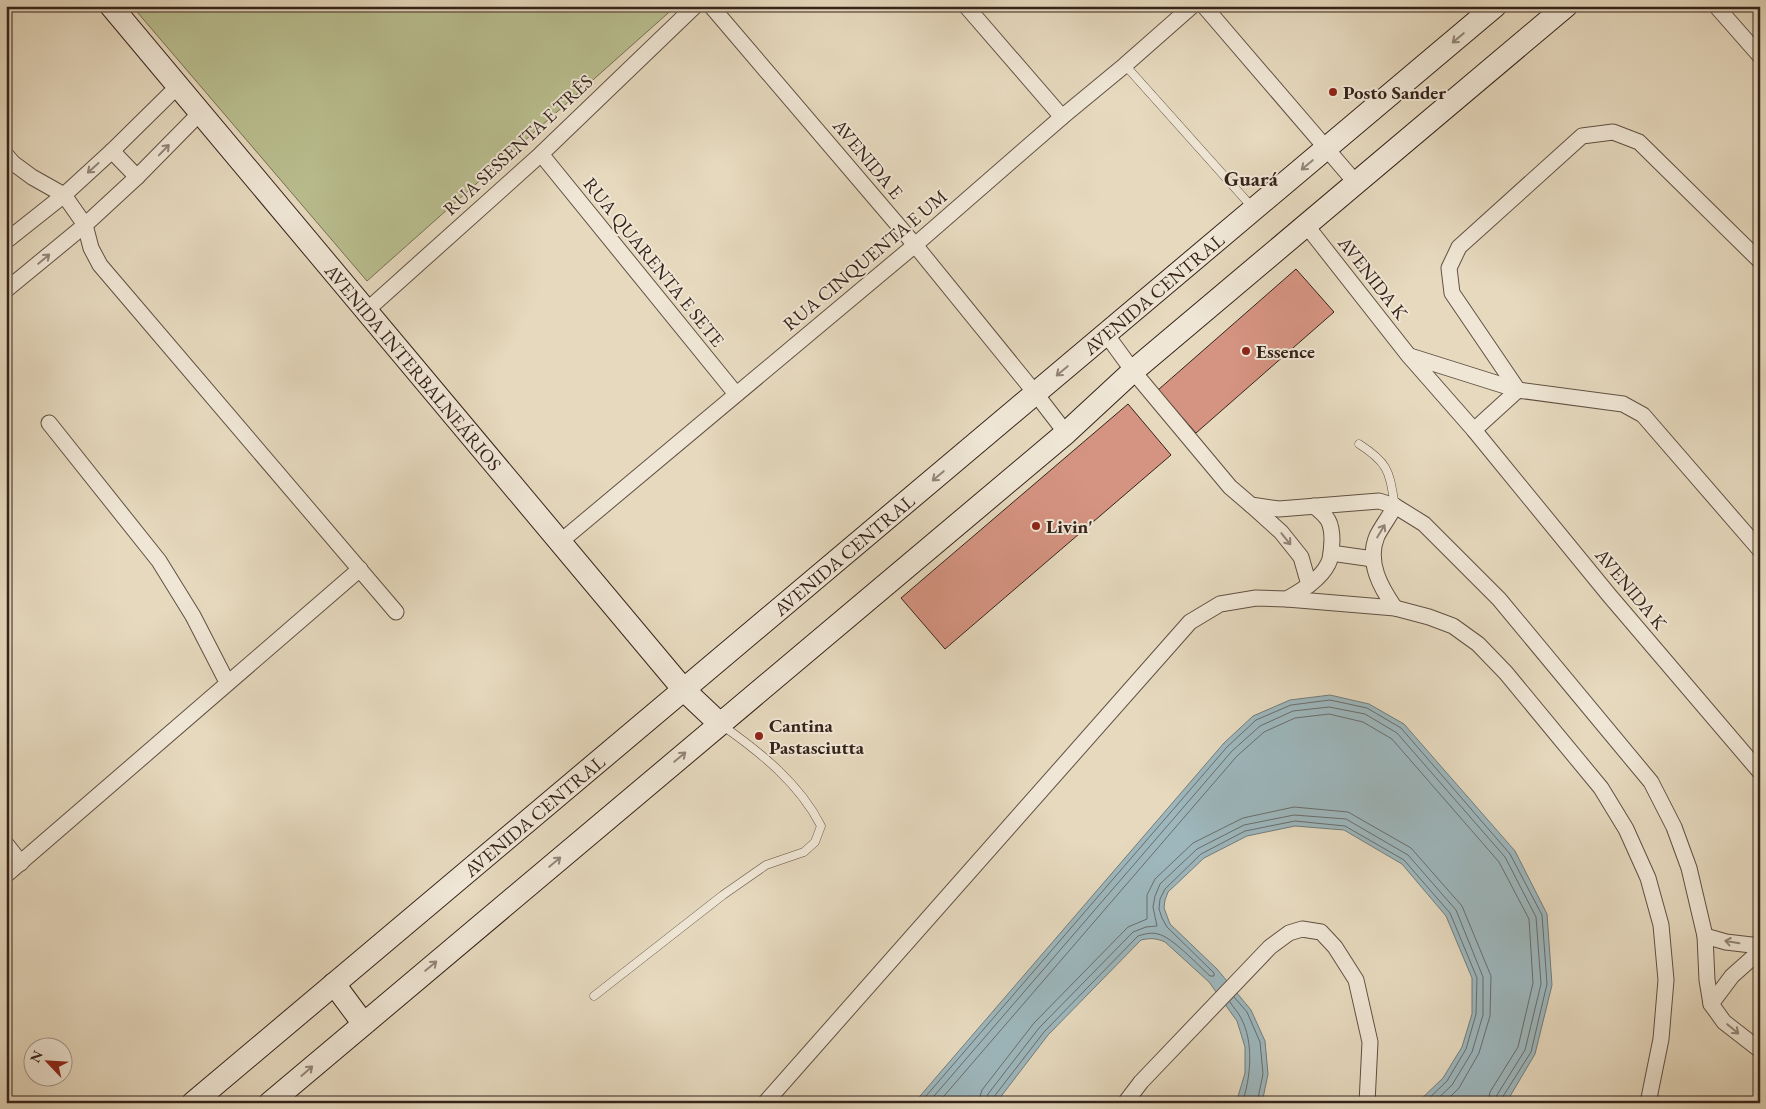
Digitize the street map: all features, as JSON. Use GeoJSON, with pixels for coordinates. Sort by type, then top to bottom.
{"type":"FeatureCollection","features":[{"type":"Feature","properties":{"kind":"main road","name":"AVENIDA INTERBALNEÁRIOS"},"geometry":{"type":"LineString","coordinates":[[111,6],[684,690],[720,724]]}},
{"type":"Feature","properties":{"kind":"main road","name":"AVENIDA CENTRAL"},"geometry":{"type":"LineString","coordinates":[[193,1103],[1496,6]]}},
{"type":"Feature","properties":{"kind":"main road"},"geometry":{"type":"LineString","coordinates":[[270,1103],[1066,433],[1133,371],[1566,6]]}},
{"type":"Feature","properties":{"kind":"main road"},"geometry":{"type":"LineString","coordinates":[[334,984],[363,1023]]}},
{"type":"Feature","properties":{"kind":"street","name":"RUA SESSENTA E TRÊS"},"geometry":{"type":"LineString","coordinates":[[366,311],[541,154],[695,6]]}},
{"type":"Feature","properties":{"kind":"street","name":"AVENIDA E"},"geometry":{"type":"LineString","coordinates":[[711,6],[915,245],[1066,433]]}},
{"type":"Feature","properties":{"kind":"street"},"geometry":{"type":"LineString","coordinates":[[966,6],[1062,117]]}},
{"type":"Feature","properties":{"kind":"street","name":"RUA CINQUENTA E UM"},"geometry":{"type":"LineString","coordinates":[[560,542],[915,245],[1192,6]]}},
{"type":"Feature","properties":{"kind":"street"},"geometry":{"type":"LineString","coordinates":[[1204,6],[1356,183]]}},
{"type":"Feature","properties":{"kind":"street"},"geometry":{"type":"LineString","coordinates":[[1716,6],[1760,56]]}},
{"type":"Feature","properties":{"kind":"street"},"geometry":{"type":"LineString","coordinates":[[6,240],[64,195],[178,86]]}},
{"type":"Feature","properties":{"kind":"street"},"geometry":{"type":"LineString","coordinates":[[6,290],[85,225],[137,177],[200,113]]}},
{"type":"Feature","properties":{"kind":"street"},"geometry":{"type":"LineString","coordinates":[[1518,390],[1452,293],[1449,268],[1459,247],[1582,136],[1613,132],[1639,142],[1760,261]]}},
{"type":"Feature","properties":{"kind":"street"},"geometry":{"type":"LineString","coordinates":[[112,151],[137,177]]}},
{"type":"Feature","properties":{"kind":"street","name":"RUA QUARENTA E SETE"},"geometry":{"type":"LineString","coordinates":[[541,154],[736,394]]}},
{"type":"Feature","properties":{"kind":"street"},"geometry":{"type":"LineString","coordinates":[[6,155],[13,163],[32,177],[64,195],[85,225],[100,266],[396,612]]}},
{"type":"Feature","properties":{"kind":"street","name":"AVENIDA K"},"geometry":{"type":"LineString","coordinates":[[1306,225],[1409,356],[1474,430],[1609,595],[1760,772]]}},
{"type":"Feature","properties":{"kind":"street"},"geometry":{"type":"LineString","coordinates":[[1106,334],[1133,371],[1230,487],[1281,532],[1301,557],[1310,585]]}},
{"type":"Feature","properties":{"kind":"street"},"geometry":{"type":"LineString","coordinates":[[1409,356],[1518,390],[1623,404],[1643,416],[1760,550]]}},
{"type":"Feature","properties":{"kind":"street"},"geometry":{"type":"LineString","coordinates":[[1474,430],[1518,390]]}},
{"type":"Feature","properties":{"kind":"street"},"geometry":{"type":"LineString","coordinates":[[49,423],[159,561],[193,616],[227,682]]}},
{"type":"Feature","properties":{"kind":"street"},"geometry":{"type":"LineString","coordinates":[[1251,504],[1279,509],[1379,501],[1395,506],[1424,524],[1499,599],[1651,782],[1674,827],[1689,868],[1705,936],[1707,980],[1711,1004],[1724,1022],[1760,1050]]}},
{"type":"Feature","properties":{"kind":"street"},"geometry":{"type":"LineString","coordinates":[[1287,599],[1310,585],[1328,564],[1331,553],[1332,531],[1327,516],[1314,506]]}},
{"type":"Feature","properties":{"kind":"street"},"geometry":{"type":"LineString","coordinates":[[1395,506],[1376,537],[1373,559],[1382,589],[1395,608]]}},
{"type":"Feature","properties":{"kind":"street"},"geometry":{"type":"LineString","coordinates":[[1331,553],[1373,559]]}},
{"type":"Feature","properties":{"kind":"street"},"geometry":{"type":"LineString","coordinates":[[6,875],[360,569]]}},
{"type":"Feature","properties":{"kind":"street"},"geometry":{"type":"LineString","coordinates":[[765,1103],[1190,622],[1220,604],[1256,598],[1395,608],[1453,626],[1478,644],[1506,673],[1601,788],[1626,828],[1648,878],[1662,925],[1666,980],[1662,1040],[1648,1103]]}},
{"type":"Feature","properties":{"kind":"street"},"geometry":{"type":"LineString","coordinates":[[6,844],[22,863]]}},
{"type":"Feature","properties":{"kind":"street"},"geometry":{"type":"LineString","coordinates":[[1125,1103],[1141,1082],[1270,947],[1289,933],[1302,929],[1321,932],[1335,947],[1356,980],[1370,1042],[1368,1103]]}},
{"type":"Feature","properties":{"kind":"street"},"geometry":{"type":"LineString","coordinates":[[1705,936],[1726,942],[1760,946]]}},
{"type":"Feature","properties":{"kind":"street"},"geometry":{"type":"LineString","coordinates":[[1711,1004],[1732,976],[1760,951]]}},
{"type":"Feature","properties":{"kind":"lane"},"geometry":{"type":"LineString","coordinates":[[1125,65],[1254,210]]}},
{"type":"Feature","properties":{"kind":"lane"},"geometry":{"type":"LineString","coordinates":[[1359,444],[1377,456],[1390,474],[1395,506]]}},
{"type":"Feature","properties":{"kind":"lane"},"geometry":{"type":"LineString","coordinates":[[594,996],[723,895],[766,864],[804,852],[815,842],[821,826],[813,809],[772,764],[720,724]]}},
{"type":"Feature","properties":{"kind":"green space"},"geometry":{"type":"Polygon","coordinates":[[[132,6],[676,6],[367,281],[132,6]]]}},
{"type":"Feature","properties":{"kind":"water"},"geometry":{"type":"Polygon","coordinates":[[[1330,695],[1369,704],[1404,724],[1515,851],[1547,914],[1552,985],[1535,1054],[1506,1103],[1417,1103],[1443,1078],[1462,1047],[1472,1014],[1472,978],[1446,916],[1402,864],[1344,830],[1295,826],[1247,836],[1204,858],[1168,892],[1164,908],[1170,924],[1217,969],[1251,1010],[1265,1041],[1268,1074],[1262,1103],[1236,1103],[1245,1073],[1245,1047],[1237,1021],[1209,982],[1165,942],[1150,939],[1141,940],[1048,1035],[996,1103],[914,1103],[1224,743],[1253,716],[1290,700],[1330,695]]]}},
{"type":"Feature","properties":{"kind":"building","name":"Essence"},"geometry":{"type":"Polygon","coordinates":[[[1296,269],[1334,312],[1196,433],[1158,390],[1296,269]]]}},
{"type":"Feature","properties":{"kind":"building","name":"Livin'"},"geometry":{"type":"Polygon","coordinates":[[[1128,404],[1171,455],[945,649],[901,598],[1128,404]]]}},
{"type":"Feature","properties":{"kind":"place","name":"Posto Sander"},"geometry":{"type":"Point","coordinates":[1333,92]}},
{"type":"Feature","properties":{"kind":"place","name":"Essence"},"geometry":{"type":"Point","coordinates":[1246,351]}},
{"type":"Feature","properties":{"kind":"place","name":"Livin'"},"geometry":{"type":"Point","coordinates":[1036,526]}},
{"type":"Feature","properties":{"kind":"place","name":"Cantina Pastasciutta"},"geometry":{"type":"Point","coordinates":[759,736]}},
{"type":"Feature","properties":{"kind":"district","name":"Guará"},"geometry":{"type":"Point","coordinates":[1251,178]}}]}
